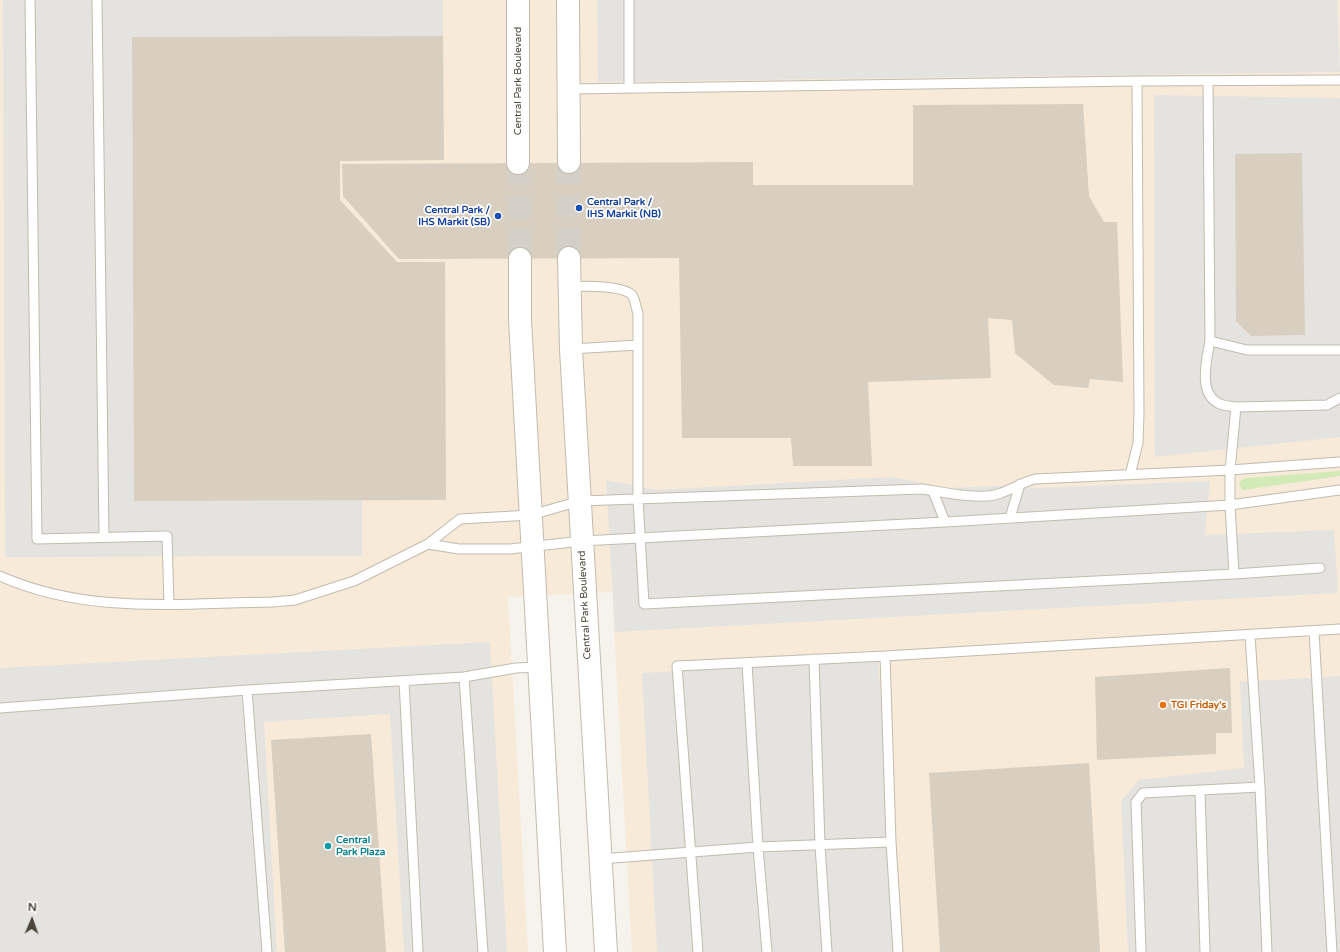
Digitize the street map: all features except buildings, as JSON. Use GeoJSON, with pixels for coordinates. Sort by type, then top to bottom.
{"type":"FeatureCollection","features":[{"type":"Feature","properties":{"kind":"street","name":"Central Park Boulevard"},"geometry":{"type":"LineString","coordinates":[[518,0],[518,162]]}},
{"type":"Feature","properties":{"kind":"street"},"geometry":{"type":"LineString","coordinates":[[568,0],[569,162]]}},
{"type":"Feature","properties":{"kind":"street","name":"Central Park Boulevard"},"geometry":{"type":"LineString","coordinates":[[569,258],[571,349],[606,952]]}},
{"type":"Feature","properties":{"kind":"street"},"geometry":{"type":"LineString","coordinates":[[520,259],[520,320],[555,952]]}},
{"type":"Feature","properties":{"kind":"lane"},"geometry":{"type":"LineString","coordinates":[[30,0],[37,538],[167,536],[169,604]]}},
{"type":"Feature","properties":{"kind":"lane"},"geometry":{"type":"LineString","coordinates":[[97,0],[104,537]]}},
{"type":"Feature","properties":{"kind":"lane"},"geometry":{"type":"LineString","coordinates":[[629,0],[629,88]]}},
{"type":"Feature","properties":{"kind":"lane"},"geometry":{"type":"LineString","coordinates":[[568,89],[1208,80],[1340,80]]}},
{"type":"Feature","properties":{"kind":"lane"},"geometry":{"type":"LineString","coordinates":[[1208,80],[1210,341],[1205,376],[1206,388],[1212,398],[1220,404],[1236,407],[1328,405],[1340,398]]}},
{"type":"Feature","properties":{"kind":"lane"},"geometry":{"type":"LineString","coordinates":[[1130,475],[1138,443],[1140,414],[1137,81]]}},
{"type":"Feature","properties":{"kind":"lane"},"geometry":{"type":"LineString","coordinates":[[570,287],[588,286],[627,290],[633,296],[638,313],[638,499],[644,604],[1234,574],[1320,568]]}},
{"type":"Feature","properties":{"kind":"lane"},"geometry":{"type":"LineString","coordinates":[[1210,341],[1247,350],[1340,350]]}},
{"type":"Feature","properties":{"kind":"lane"},"geometry":{"type":"LineString","coordinates":[[571,349],[638,345]]}},
{"type":"Feature","properties":{"kind":"lane"},"geometry":{"type":"LineString","coordinates":[[1234,574],[1230,505],[1230,470],[1236,407]]}},
{"type":"Feature","properties":{"kind":"lane"},"geometry":{"type":"LineString","coordinates":[[0,576],[32,589],[81,600],[110,604],[273,602],[295,600],[354,581],[428,544],[460,519],[531,515],[580,501],[922,489],[967,496],[1000,494],[1020,484],[1035,479],[1230,470],[1340,462]]}},
{"type":"Feature","properties":{"kind":"lane"},"geometry":{"type":"LineString","coordinates":[[1010,518],[1020,484]]}},
{"type":"Feature","properties":{"kind":"lane"},"geometry":{"type":"LineString","coordinates":[[428,544],[459,550],[533,547],[582,541],[640,539],[1230,505],[1340,490]]}},
{"type":"Feature","properties":{"kind":"lane"},"geometry":{"type":"LineString","coordinates":[[933,491],[945,522]]}},
{"type":"Feature","properties":{"kind":"lane"},"geometry":{"type":"LineString","coordinates":[[698,952],[677,666],[885,656],[1340,629]]}},
{"type":"Feature","properties":{"kind":"lane"},"geometry":{"type":"LineString","coordinates":[[1314,631],[1332,952]]}},
{"type":"Feature","properties":{"kind":"lane"},"geometry":{"type":"LineString","coordinates":[[1250,635],[1260,787],[1267,952]]}},
{"type":"Feature","properties":{"kind":"lane"},"geometry":{"type":"LineString","coordinates":[[885,656],[891,842],[898,952]]}},
{"type":"Feature","properties":{"kind":"lane"},"geometry":{"type":"LineString","coordinates":[[814,659],[820,845],[827,952]]}},
{"type":"Feature","properties":{"kind":"lane"},"geometry":{"type":"LineString","coordinates":[[747,663],[766,952]]}},
{"type":"Feature","properties":{"kind":"lane"},"geometry":{"type":"LineString","coordinates":[[0,708],[247,690],[464,677],[516,668],[539,667]]}},
{"type":"Feature","properties":{"kind":"lane"},"geometry":{"type":"LineString","coordinates":[[464,677],[483,952]]}},
{"type":"Feature","properties":{"kind":"lane"},"geometry":{"type":"LineString","coordinates":[[404,681],[418,952]]}},
{"type":"Feature","properties":{"kind":"lane"},"geometry":{"type":"LineString","coordinates":[[247,690],[267,952]]}},
{"type":"Feature","properties":{"kind":"lane"},"geometry":{"type":"LineString","coordinates":[[1141,952],[1136,802],[1143,793],[1260,787]]}},
{"type":"Feature","properties":{"kind":"lane"},"geometry":{"type":"LineString","coordinates":[[1200,791],[1205,952]]}},
{"type":"Feature","properties":{"kind":"lane"},"geometry":{"type":"LineString","coordinates":[[600,859],[758,847],[891,842]]}},
{"type":"Feature","properties":{"kind":"shaded area"},"geometry":{"type":"Polygon","coordinates":[[[0,0],[1340,0],[1340,952],[632,952],[612,592],[508,597],[528,952],[0,952],[0,0]]]}},
{"type":"Feature","properties":{"kind":"shaded area"},"geometry":{"type":"Polygon","coordinates":[[[3,0],[443,0],[443,36],[132,38],[134,501],[362,500],[362,556],[5,557],[3,0]]]}},
{"type":"Feature","properties":{"kind":"shaded area"},"geometry":{"type":"Polygon","coordinates":[[[597,0],[1337,0],[1340,72],[598,82],[597,0]]]}},
{"type":"Feature","properties":{"kind":"shaded area"},"geometry":{"type":"Polygon","coordinates":[[[1154,95],[1340,98],[1340,437],[1155,457],[1154,95]]]}},
{"type":"Feature","properties":{"kind":"shaded area"},"geometry":{"type":"Polygon","coordinates":[[[892,477],[947,488],[994,486],[1037,488],[1210,481],[1205,535],[1334,530],[1338,593],[615,632],[606,480],[656,490],[892,477]]]}},
{"type":"Feature","properties":{"kind":"shaded area","name":"Central Park Plaza"},"geometry":{"type":"Polygon","coordinates":[[[490,642],[507,952],[404,952],[390,714],[264,722],[277,952],[0,952],[0,668],[490,642]]]}},
{"type":"Feature","properties":{"kind":"shaded area"},"geometry":{"type":"Polygon","coordinates":[[[878,660],[891,842],[896,952],[657,952],[642,673],[878,660]]]}},
{"type":"Feature","properties":{"kind":"shaded area"},"geometry":{"type":"Polygon","coordinates":[[[1340,676],[1340,952],[1128,952],[1121,801],[1139,780],[1244,768],[1240,682],[1340,676]]]}},
{"type":"Feature","properties":{"kind":"green space"},"geometry":{"type":"Polygon","coordinates":[[[1340,471],[1340,476],[1243,490],[1239,485],[1241,480],[1246,478],[1340,471]]]}},
{"type":"Feature","properties":{"kind":"tunnel"},"geometry":{"type":"LineString","coordinates":[[569,162],[569,258]]}},
{"type":"Feature","properties":{"kind":"tunnel"},"geometry":{"type":"LineString","coordinates":[[518,163],[520,259]]}},
{"type":"Feature","properties":{"kind":"place","name":"Central Park / IHS Markit (NB)"},"geometry":{"type":"Point","coordinates":[579,208]}},
{"type":"Feature","properties":{"kind":"place","name":"Central Park / IHS Markit (SB)"},"geometry":{"type":"Point","coordinates":[498,216]}},
{"type":"Feature","properties":{"kind":"place","name":"TGI Friday's"},"geometry":{"type":"Point","coordinates":[1163,705]}},
{"type":"Feature","properties":{"kind":"place","name":"Central Park Plaza"},"geometry":{"type":"Point","coordinates":[328,846]}}]}
